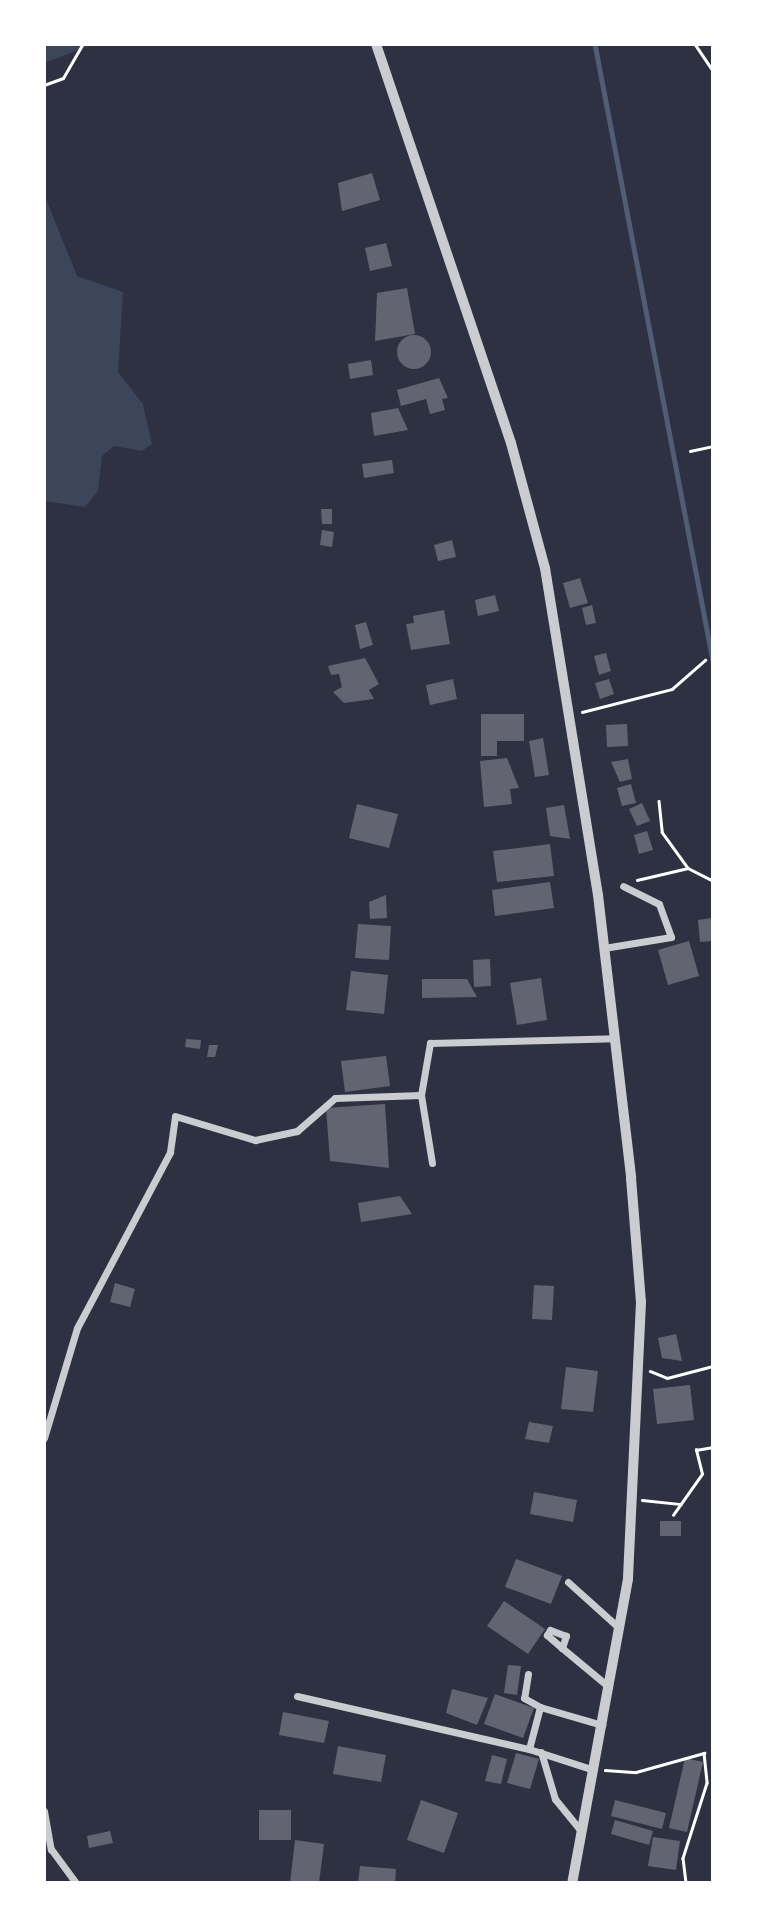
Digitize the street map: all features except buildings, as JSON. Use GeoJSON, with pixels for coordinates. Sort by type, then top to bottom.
{"type":"FeatureCollection","features":[{"type":"Feature","properties":{"kind":"street"},"geometry":{"type":"LineString","coordinates":[[376,44],[511,443],[545,568],[571,712],[615,1038],[640,1288],[640,1367],[634,1500],[619,1628],[572,1883]]}},
{"type":"Feature","properties":{"kind":"street"},"geometry":{"type":"LineString","coordinates":[[604,948],[671,937],[659,904],[623,886]]}},
{"type":"Feature","properties":{"kind":"street"},"geometry":{"type":"LineString","coordinates":[[432,1163],[421,1096],[430,1043],[615,1038]]}},
{"type":"Feature","properties":{"kind":"street"},"geometry":{"type":"LineString","coordinates":[[44,1438],[77,1328],[170,1152],[175,1116],[255,1140],[297,1131],[335,1098],[421,1096]]}},
{"type":"Feature","properties":{"kind":"street"},"geometry":{"type":"LineString","coordinates":[[568,1582],[619,1628]]}},
{"type":"Feature","properties":{"kind":"street"},"geometry":{"type":"LineString","coordinates":[[562,1648],[609,1687]]}},
{"type":"Feature","properties":{"kind":"street"},"geometry":{"type":"LineString","coordinates":[[528,1674],[524,1698],[540,1707],[602,1726]]}},
{"type":"Feature","properties":{"kind":"street"},"geometry":{"type":"LineString","coordinates":[[297,1696],[529,1749],[594,1770]]}},
{"type":"Feature","properties":{"kind":"street"},"geometry":{"type":"LineString","coordinates":[[529,1749],[540,1707]]}},
{"type":"Feature","properties":{"kind":"street"},"geometry":{"type":"LineString","coordinates":[[541,1752],[555,1799],[582,1832]]}},
{"type":"Feature","properties":{"kind":"street"},"geometry":{"type":"LineString","coordinates":[[44,1811],[51,1849],[76,1883]]}},
{"type":"Feature","properties":{"kind":"path"},"geometry":{"type":"LineString","coordinates":[[44,85],[63,78],[83,44]]}},
{"type":"Feature","properties":{"kind":"path"},"geometry":{"type":"LineString","coordinates":[[695,44],[713,71]]}},
{"type":"Feature","properties":{"kind":"path"},"geometry":{"type":"LineString","coordinates":[[690,451],[713,446]]}},
{"type":"Feature","properties":{"kind":"path"},"geometry":{"type":"LineString","coordinates":[[571,712],[672,689],[705,660]]}},
{"type":"Feature","properties":{"kind":"path"},"geometry":{"type":"LineString","coordinates":[[659,801],[662,832],[688,868],[713,881]]}},
{"type":"Feature","properties":{"kind":"path"},"geometry":{"type":"LineString","coordinates":[[623,886],[688,868]]}},
{"type":"Feature","properties":{"kind":"path"},"geometry":{"type":"LineString","coordinates":[[640,1367],[667,1378],[713,1366]]}},
{"type":"Feature","properties":{"kind":"path"},"geometry":{"type":"LineString","coordinates":[[673,1515],[702,1474],[696,1450],[713,1447]]}},
{"type":"Feature","properties":{"kind":"path"},"geometry":{"type":"LineString","coordinates":[[634,1500],[681,1504]]}},
{"type":"Feature","properties":{"kind":"path"},"geometry":{"type":"LineString","coordinates":[[594,1770],[636,1772],[704,1753],[707,1783],[683,1858],[686,1883]]}},
{"type":"Feature","properties":{"kind":"shaded area"},"geometry":{"type":"Polygon","coordinates":[[[44,44],[94,44],[44,63],[44,44]]]}},
{"type":"Feature","properties":{"kind":"shaded area"},"geometry":{"type":"Polygon","coordinates":[[[44,194],[77,276],[123,292],[118,372],[143,404],[152,444],[142,451],[114,446],[102,456],[98,491],[85,507],[44,501],[44,194]]]}},
{"type":"Feature","properties":{"kind":"waterway"},"geometry":{"type":"LineString","coordinates":[[595,44],[713,661]]}}]}
